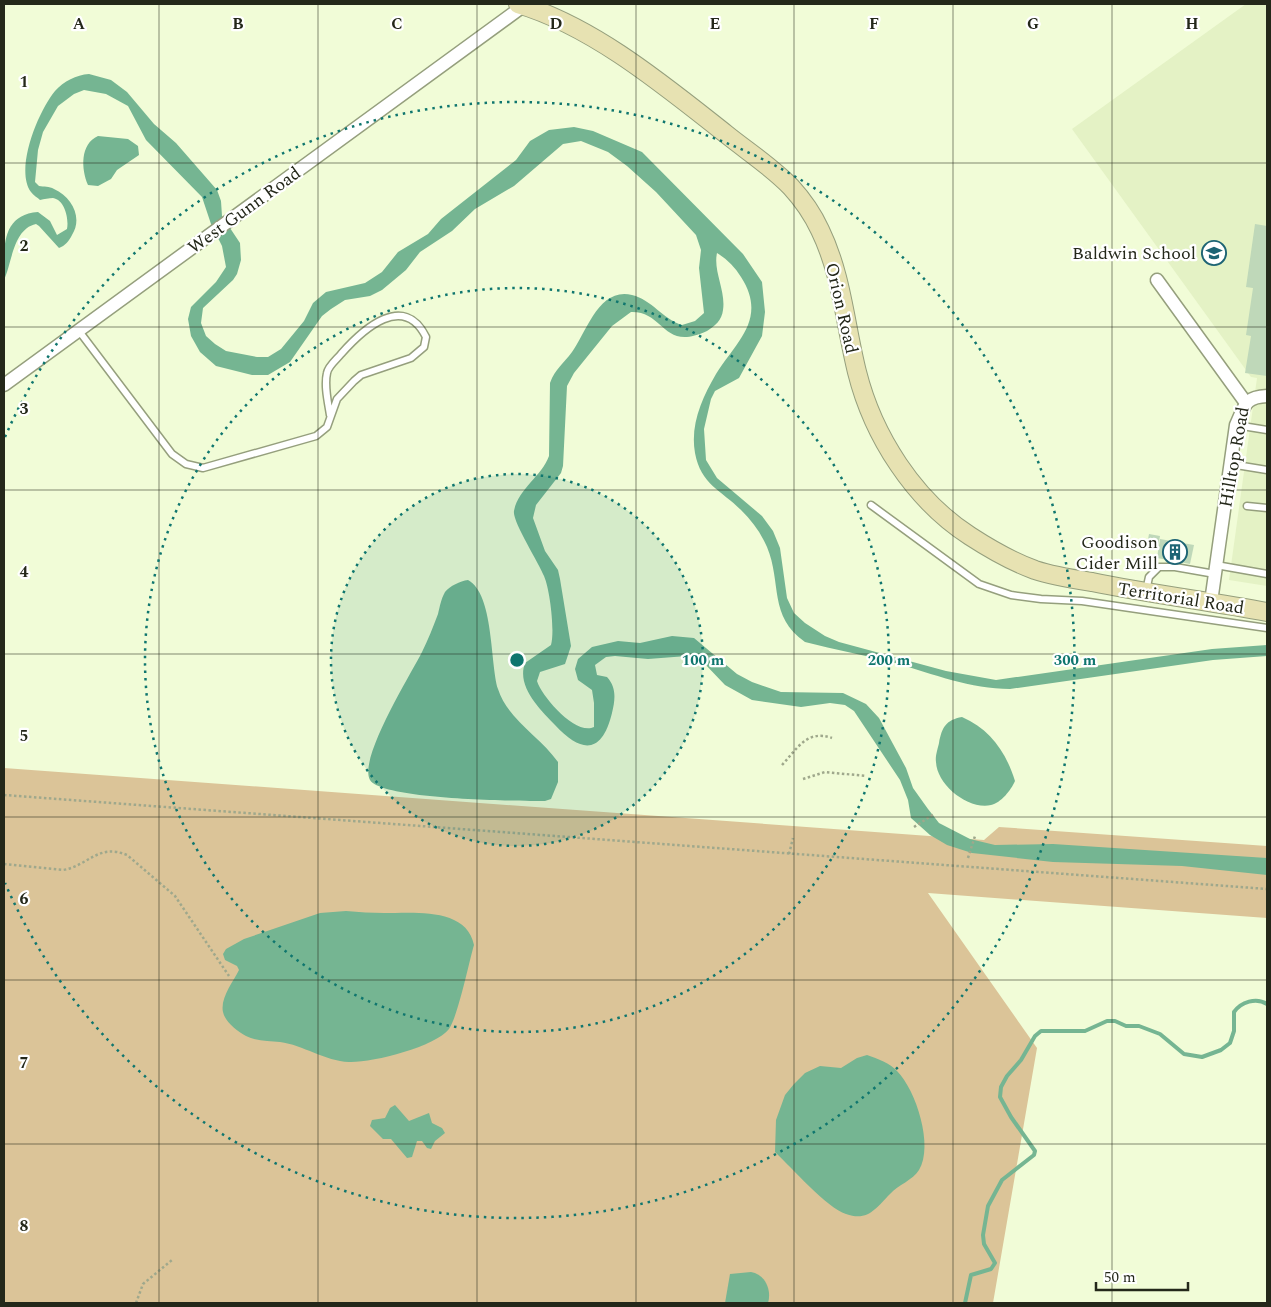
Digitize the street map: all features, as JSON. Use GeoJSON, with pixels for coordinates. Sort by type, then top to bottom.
{"type":"FeatureCollection","features":[{"type":"Feature","properties":{"kind":"street","name":"West Gunn Road"},"geometry":{"type":"LineString","coordinates":[[4,385],[484,35],[523,4]]}},
{"type":"Feature","properties":{"kind":"street","name":"Orion Road"},"geometry":{"type":"LineString","coordinates":[[523,4],[605,46],[692,109],[790,187],[809,210],[821,231],[833,262],[839,282],[857,373],[874,421],[887,446],[912,484],[946,518],[968,535],[997,552],[1035,570]]}},
{"type":"Feature","properties":{"kind":"street","name":"Hilltop Road"},"geometry":{"type":"LineString","coordinates":[[1157,280],[1246,403],[1236,425],[1211,602]]}},
{"type":"Feature","properties":{"kind":"street"},"geometry":{"type":"LineString","coordinates":[[1246,403],[1254,396],[1267,396]]}},
{"type":"Feature","properties":{"kind":"street","name":"Territorial Road"},"geometry":{"type":"LineString","coordinates":[[1035,570],[1146,593],[1267,612]]}},
{"type":"Feature","properties":{"kind":"lane"},"geometry":{"type":"LineString","coordinates":[[79,331],[172,454],[186,464],[203,468],[316,436],[327,427],[337,399],[361,376],[420,353],[426,337],[416,321],[406,316],[384,319],[369,327],[347,347],[327,371],[326,383],[330,415]]}},
{"type":"Feature","properties":{"kind":"lane"},"geometry":{"type":"LineString","coordinates":[[1236,425],[1267,430]]}},
{"type":"Feature","properties":{"kind":"lane"},"geometry":{"type":"LineString","coordinates":[[1230,464],[1267,470]]}},
{"type":"Feature","properties":{"kind":"lane"},"geometry":{"type":"LineString","coordinates":[[870,505],[979,584],[1011,595],[1082,601],[1267,628]]}},
{"type":"Feature","properties":{"kind":"lane"},"geometry":{"type":"LineString","coordinates":[[1247,506],[1267,508]]}},
{"type":"Feature","properties":{"kind":"lane"},"geometry":{"type":"LineString","coordinates":[[1146,593],[1149,577],[1159,567],[1267,574]]}},
{"type":"Feature","properties":{"kind":"path"},"geometry":{"type":"LineString","coordinates":[[782,766],[801,743],[811,736],[822,735],[832,738]]}},
{"type":"Feature","properties":{"kind":"path"},"geometry":{"type":"LineString","coordinates":[[803,779],[825,772],[866,776]]}},
{"type":"Feature","properties":{"kind":"path"},"geometry":{"type":"LineString","coordinates":[[4,796],[1267,889]]}},
{"type":"Feature","properties":{"kind":"path"},"geometry":{"type":"LineString","coordinates":[[914,828],[934,814]]}},
{"type":"Feature","properties":{"kind":"path"},"geometry":{"type":"LineString","coordinates":[[968,858],[975,836]]}},
{"type":"Feature","properties":{"kind":"path"},"geometry":{"type":"LineString","coordinates":[[788,854],[793,838]]}},
{"type":"Feature","properties":{"kind":"path"},"geometry":{"type":"LineString","coordinates":[[4,864],[62,870],[70,869],[93,855],[102,852],[120,852],[127,855],[175,896],[229,976]]}},
{"type":"Feature","properties":{"kind":"path"},"geometry":{"type":"LineString","coordinates":[[136,1303],[142,1284],[172,1260]]}},
{"type":"Feature","properties":{"kind":"shaded area","name":"Baldwin School"},"geometry":{"type":"Polygon","coordinates":[[[1246,4],[1267,4],[1267,586],[1229,580],[1257,378],[1251,377],[1072,129],[1246,4]]]}},
{"type":"Feature","properties":{"kind":"shaded area"},"geometry":{"type":"Polygon","coordinates":[[[89,74],[111,80],[127,92],[154,124],[176,143],[217,190],[221,201],[222,216],[240,243],[241,260],[233,280],[203,308],[201,323],[206,336],[226,351],[257,357],[268,357],[281,349],[304,321],[313,303],[326,292],[365,283],[382,272],[398,252],[428,234],[441,219],[516,160],[530,141],[549,130],[574,127],[593,131],[642,152],[743,254],[762,282],[765,312],[762,336],[739,378],[715,391],[711,399],[704,429],[706,460],[717,478],[762,516],[773,531],[780,548],[787,598],[794,613],[805,623],[825,636],[839,642],[946,671],[996,680],[1212,649],[1267,645],[1267,656],[1213,660],[1010,689],[966,684],[895,663],[805,642],[793,632],[781,610],[771,560],[762,537],[745,514],[707,480],[698,464],[695,453],[694,432],[702,402],[716,374],[740,340],[750,318],[751,305],[748,292],[741,277],[731,264],[717,253],[716,260],[723,296],[723,310],[720,320],[715,325],[707,331],[681,337],[672,334],[642,313],[631,312],[612,326],[574,373],[567,386],[563,466],[561,473],[536,505],[533,518],[545,551],[558,570],[571,646],[565,664],[540,672],[537,681],[552,705],[569,721],[578,726],[594,727],[592,690],[578,680],[575,669],[578,659],[592,647],[618,641],[640,643],[672,636],[694,638],[737,674],[752,682],[781,692],[843,693],[866,704],[879,718],[906,768],[913,788],[928,809],[939,823],[970,839],[995,845],[1053,844],[1267,858],[1267,875],[1182,866],[1053,862],[972,853],[947,845],[930,835],[911,818],[908,800],[900,780],[854,711],[845,705],[830,703],[801,707],[752,700],[725,685],[703,662],[687,656],[648,659],[615,656],[606,657],[595,665],[597,675],[607,677],[614,690],[612,713],[603,736],[597,742],[590,745],[582,745],[574,741],[555,725],[537,705],[524,681],[525,663],[551,645],[552,621],[544,576],[521,533],[514,511],[520,496],[541,470],[549,456],[550,383],[552,378],[572,352],[602,304],[621,294],[632,295],[646,301],[682,325],[695,321],[704,313],[699,268],[701,250],[696,235],[656,192],[608,152],[581,141],[563,144],[514,186],[475,209],[452,231],[420,252],[406,270],[382,290],[370,296],[345,300],[322,316],[290,362],[268,375],[252,375],[216,366],[200,352],[191,336],[188,319],[191,307],[216,282],[226,267],[222,246],[211,224],[202,197],[146,140],[128,106],[106,94],[84,90],[74,94],[58,106],[43,132],[38,150],[35,182],[39,186],[50,187],[66,197],[71,203],[76,215],[76,222],[71,237],[65,245],[59,248],[39,226],[36,224],[28,227],[18,239],[4,280],[4,257],[7,236],[17,220],[38,212],[50,221],[57,235],[67,229],[67,215],[61,202],[53,198],[40,200],[31,192],[26,182],[25,169],[36,125],[55,91],[70,79],[89,74]]]}},
{"type":"Feature","properties":{"kind":"shaded area"},"geometry":{"type":"Polygon","coordinates":[[[98,136],[128,139],[138,146],[139,155],[117,170],[111,179],[98,186],[88,185],[83,165],[85,151],[92,140],[98,136]]]}},
{"type":"Feature","properties":{"kind":"shaded area"},"geometry":{"type":"Polygon","coordinates":[[[468,580],[483,599],[490,630],[495,677],[503,700],[509,710],[558,762],[558,782],[551,799],[545,801],[508,801],[452,798],[399,792],[380,787],[370,780],[368,769],[378,736],[424,647],[445,592],[452,586],[468,580]]]}},
{"type":"Feature","properties":{"kind":"shaded area"},"geometry":{"type":"Polygon","coordinates":[[[962,717],[989,735],[1002,751],[1011,770],[1015,781],[1005,796],[995,804],[982,806],[964,800],[948,787],[938,771],[936,755],[943,729],[948,722],[962,717]]]}},
{"type":"Feature","properties":{"kind":"shaded area"},"geometry":{"type":"Polygon","coordinates":[[[4,768],[984,840],[999,827],[1267,846],[1267,918],[928,893],[1037,1048],[993,1303],[4,1303],[4,768]]]}},
{"type":"Feature","properties":{"kind":"shaded area"},"geometry":{"type":"Polygon","coordinates":[[[346,911],[437,915],[450,918],[461,924],[469,933],[474,945],[460,1001],[449,1029],[442,1036],[431,1042],[402,1053],[372,1060],[349,1062],[331,1059],[289,1044],[250,1038],[232,1026],[224,1016],[223,1001],[239,970],[237,966],[225,960],[223,954],[226,949],[244,939],[320,913],[346,911]]]}},
{"type":"Feature","properties":{"kind":"shaded area"},"geometry":{"type":"Polygon","coordinates":[[[867,1055],[891,1066],[897,1071],[911,1091],[921,1119],[925,1147],[923,1160],[916,1174],[893,1191],[876,1209],[866,1215],[854,1216],[846,1214],[829,1204],[775,1152],[776,1120],[785,1095],[805,1073],[820,1066],[841,1068],[857,1058],[867,1055]]]}},
{"type":"Feature","properties":{"kind":"shaded area"},"geometry":{"type":"Polygon","coordinates":[[[395,1105],[409,1121],[429,1113],[432,1123],[442,1128],[445,1133],[435,1141],[431,1149],[427,1148],[422,1141],[417,1141],[412,1157],[407,1158],[391,1139],[383,1139],[370,1126],[372,1120],[385,1118],[390,1108],[395,1105]]]}},
{"type":"Feature","properties":{"kind":"shaded area"},"geometry":{"type":"Polygon","coordinates":[[[751,1272],[764,1279],[769,1293],[768,1303],[725,1303],[730,1274],[751,1272]]]}},
{"type":"Feature","properties":{"kind":"building"},"geometry":{"type":"Polygon","coordinates":[[[1255,224],[1267,226],[1267,376],[1245,373],[1251,336],[1246,335],[1253,288],[1246,287],[1255,224]]]}},
{"type":"Feature","properties":{"kind":"building"},"geometry":{"type":"Polygon","coordinates":[[[1149,534],[1160,536],[1158,547],[1147,545],[1149,534]]]}},
{"type":"Feature","properties":{"kind":"building","name":"Goodison Cider Mill"},"geometry":{"type":"Polygon","coordinates":[[[1160,539],[1194,545],[1190,564],[1157,558],[1160,539]]]}},
{"type":"Feature","properties":{"kind":"waterway"},"geometry":{"type":"LineString","coordinates":[[965,1303],[971,1275],[991,1269],[995,1263],[984,1244],[983,1235],[988,1206],[1002,1180],[1034,1155],[1035,1151],[1011,1117],[1000,1097],[1001,1087],[1007,1076],[1021,1060],[1035,1036],[1041,1031],[1085,1031],[1107,1021],[1115,1021],[1126,1026],[1139,1026],[1160,1034],[1184,1054],[1202,1057],[1221,1050],[1230,1043],[1234,1031],[1234,1012],[1237,1008],[1245,1003],[1254,1001],[1267,1004]]}},
{"type":"Feature","properties":{"kind":"place","name":"Baldwin School"},"geometry":{"type":"Point","coordinates":[1214,253]}},
{"type":"Feature","properties":{"kind":"place","name":"Goodison Cider Mill"},"geometry":{"type":"Point","coordinates":[1175,552]}}]}
